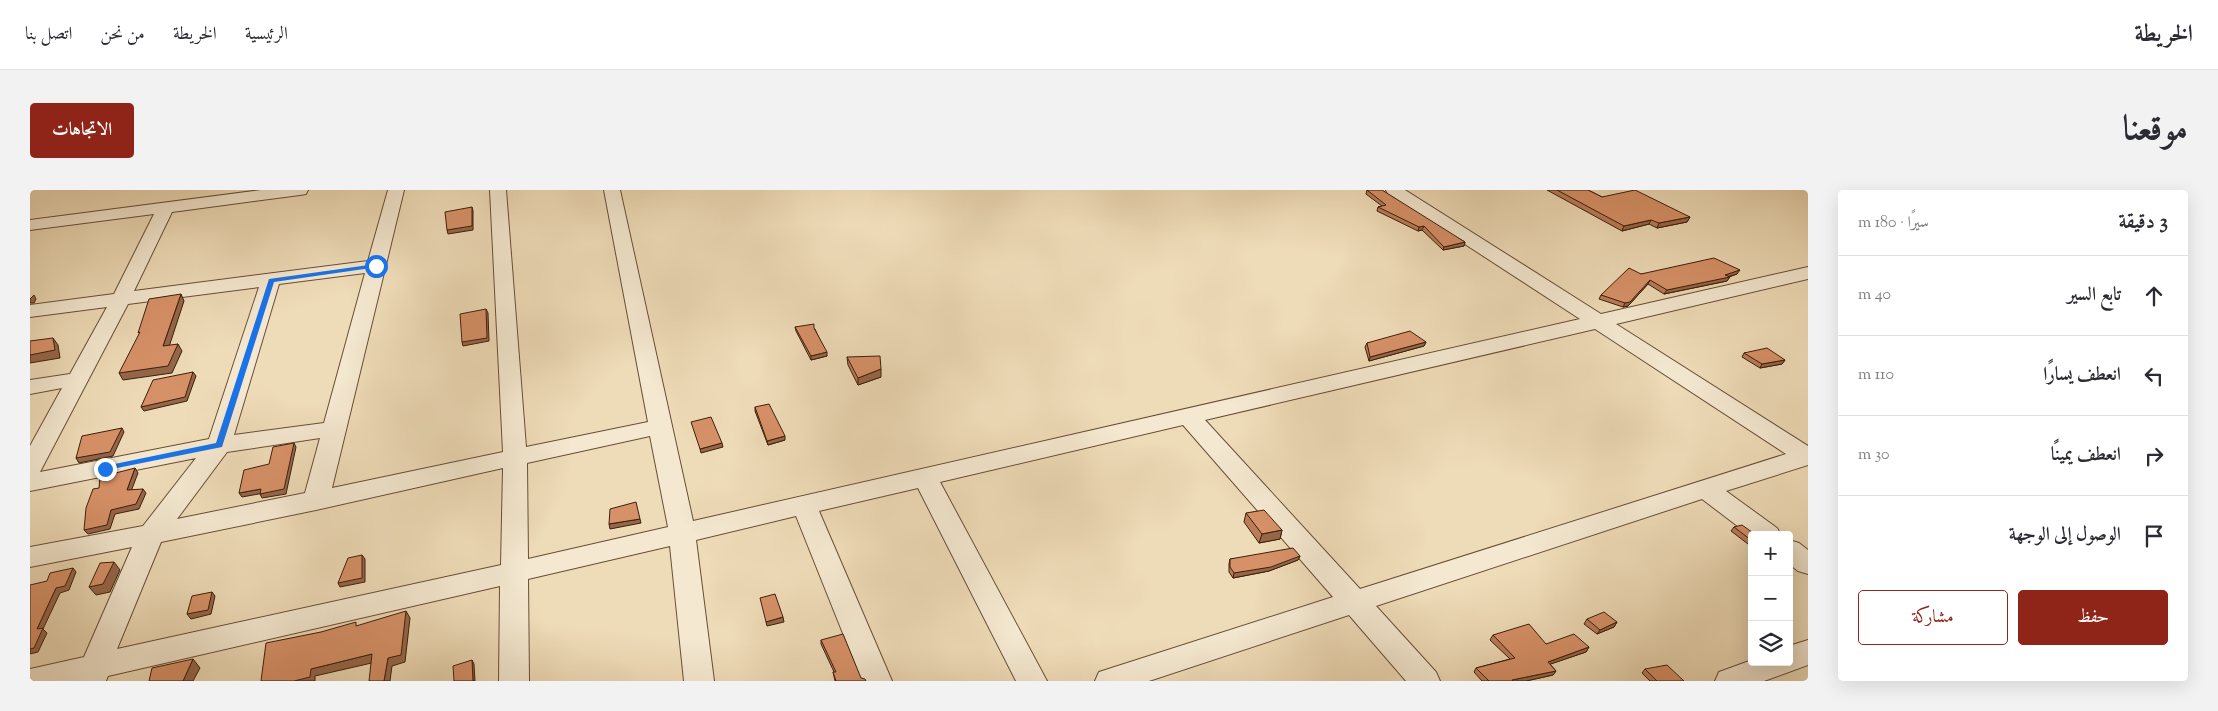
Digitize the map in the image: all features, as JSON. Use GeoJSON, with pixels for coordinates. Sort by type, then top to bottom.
{"type":"FeatureCollection","features":[{"type":"Feature","properties":{"kind":"street"},"geometry":{"type":"LineString","coordinates":[[30,225],[300,190]]}},
{"type":"Feature","properties":{"kind":"street"},"geometry":{"type":"LineString","coordinates":[[316,501],[396,190]]}},
{"type":"Feature","properties":{"kind":"street"},"geometry":{"type":"LineString","coordinates":[[498,190],[515,457],[514,681]]}},
{"type":"Feature","properties":{"kind":"street"},"geometry":{"type":"LineString","coordinates":[[612,190],[682,533],[698,681]]}},
{"type":"Feature","properties":{"kind":"street"},"geometry":{"type":"LineString","coordinates":[[1394,190],[1808,456]]}},
{"type":"Feature","properties":{"kind":"street"},"geometry":{"type":"LineString","coordinates":[[30,468],[122,300],[166,207]]}},
{"type":"Feature","properties":{"kind":"street"},"geometry":{"type":"LineString","coordinates":[[30,312],[376,266]]}},
{"type":"Feature","properties":{"kind":"street"},"geometry":{"type":"LineString","coordinates":[[32,681],[93,674],[515,572],[1808,273]]}},
{"type":"Feature","properties":{"kind":"street"},"geometry":{"type":"LineString","coordinates":[[93,674],[150,536],[219,445],[271,280]]}},
{"type":"Feature","properties":{"kind":"street"},"geometry":{"type":"LineString","coordinates":[[30,387],[78,379]]}},
{"type":"Feature","properties":{"kind":"street"},"geometry":{"type":"LineString","coordinates":[[1188,416],[1425,681]]}},
{"type":"Feature","properties":{"kind":"street"},"geometry":{"type":"LineString","coordinates":[[30,557],[150,536],[659,427]]}},
{"type":"Feature","properties":{"kind":"street"},"geometry":{"type":"LineString","coordinates":[[30,482],[105,469],[219,445],[333,429]]}},
{"type":"Feature","properties":{"kind":"street"},"geometry":{"type":"LineString","coordinates":[[1110,681],[1808,456]]}},
{"type":"Feature","properties":{"kind":"street"},"geometry":{"type":"LineString","coordinates":[[925,477],[1032,681]]}},
{"type":"Feature","properties":{"kind":"street"},"geometry":{"type":"LineString","coordinates":[[1706,489],[1763,531]]}},
{"type":"Feature","properties":{"kind":"street"},"geometry":{"type":"LineString","coordinates":[[804,505],[877,681]]}},
{"type":"Feature","properties":{"kind":"street"},"geometry":{"type":"LineString","coordinates":[[1793,553],[1808,564]]}},
{"type":"Feature","properties":{"kind":"street"},"geometry":{"type":"LineString","coordinates":[[1793,658],[1808,652]]}},
{"type":"Feature","properties":{"kind":"street"},"geometry":{"type":"LineString","coordinates":[[1730,681],[1769,666]]}},
{"type":"Feature","properties":{"kind":"building"},"geometry":{"type":"Polygon","coordinates":[[[1367,190],[1382,190],[1465,242],[1444,247],[1424,226],[1419,227],[1378,207],[1386,205],[1367,190]]]}},
{"type":"Feature","properties":{"kind":"building"},"geometry":{"type":"Polygon","coordinates":[[[1557,190],[1588,190],[1602,197],[1635,190],[1690,217],[1659,223],[1651,220],[1624,226],[1557,190]]]}},
{"type":"Feature","properties":{"kind":"building"},"geometry":{"type":"Polygon","coordinates":[[[472,207],[472,226],[447,230],[445,212],[472,207]]]}},
{"type":"Feature","properties":{"kind":"building"},"geometry":{"type":"Polygon","coordinates":[[[1714,258],[1740,270],[1725,275],[1730,277],[1667,290],[1650,280],[1630,302],[1625,303],[1601,295],[1629,268],[1641,274],[1714,258]]]}},
{"type":"Feature","properties":{"kind":"building"},"geometry":{"type":"Polygon","coordinates":[[[181,294],[163,346],[178,344],[168,366],[119,373],[140,332],[138,333],[149,299],[181,294]]]}},
{"type":"Feature","properties":{"kind":"building"},"geometry":{"type":"Polygon","coordinates":[[[486,309],[487,338],[462,342],[460,314],[486,309]]]}},
{"type":"Feature","properties":{"kind":"building"},"geometry":{"type":"Polygon","coordinates":[[[814,324],[814,328],[827,352],[811,356],[795,327],[814,324]]]}},
{"type":"Feature","properties":{"kind":"building"},"geometry":{"type":"Polygon","coordinates":[[[1410,331],[1426,342],[1370,357],[1367,343],[1410,331]]]}},
{"type":"Feature","properties":{"kind":"building"},"geometry":{"type":"Polygon","coordinates":[[[53,338],[55,350],[30,355],[30,341],[53,338]]]}},
{"type":"Feature","properties":{"kind":"building"},"geometry":{"type":"Polygon","coordinates":[[[1767,348],[1785,360],[1762,364],[1744,353],[1767,348]]]}},
{"type":"Feature","properties":{"kind":"building"},"geometry":{"type":"Polygon","coordinates":[[[880,356],[881,369],[858,378],[847,357],[880,356]]]}},
{"type":"Feature","properties":{"kind":"building"},"geometry":{"type":"Polygon","coordinates":[[[193,372],[185,397],[141,407],[153,380],[193,372]]]}},
{"type":"Feature","properties":{"kind":"building"},"geometry":{"type":"Polygon","coordinates":[[[769,404],[785,436],[767,441],[755,407],[769,404]]]}},
{"type":"Feature","properties":{"kind":"building"},"geometry":{"type":"Polygon","coordinates":[[[711,417],[722,443],[700,449],[691,422],[711,417]]]}},
{"type":"Feature","properties":{"kind":"building"},"geometry":{"type":"Polygon","coordinates":[[[122,428],[110,452],[76,458],[82,436],[122,428]]]}},
{"type":"Feature","properties":{"kind":"building"},"geometry":{"type":"Polygon","coordinates":[[[294,443],[284,489],[260,494],[261,489],[239,493],[244,470],[269,464],[273,447],[294,443]]]}},
{"type":"Feature","properties":{"kind":"building"},"geometry":{"type":"Polygon","coordinates":[[[135,468],[127,490],[143,489],[136,504],[111,510],[107,525],[84,530],[86,508],[93,489],[99,488],[100,477],[135,468]]]}},
{"type":"Feature","properties":{"kind":"building"},"geometry":{"type":"Polygon","coordinates":[[[636,502],[640,519],[609,524],[610,509],[636,502]]]}},
{"type":"Feature","properties":{"kind":"building"},"geometry":{"type":"Polygon","coordinates":[[[1264,510],[1282,530],[1262,534],[1246,513],[1264,510]]]}},
{"type":"Feature","properties":{"kind":"building"},"geometry":{"type":"Polygon","coordinates":[[[1742,525],[1750,531],[1748,531],[1748,538],[1734,527],[1742,525]]]}},
{"type":"Feature","properties":{"kind":"building"},"geometry":{"type":"Polygon","coordinates":[[[1293,548],[1300,556],[1271,567],[1234,573],[1230,567],[1230,559],[1293,548]]]}},
{"type":"Feature","properties":{"kind":"building"},"geometry":{"type":"Polygon","coordinates":[[[362,555],[362,578],[338,583],[348,558],[362,555]]]}},
{"type":"Feature","properties":{"kind":"building"},"geometry":{"type":"Polygon","coordinates":[[[114,562],[103,584],[89,587],[100,563],[114,562]]]}},
{"type":"Feature","properties":{"kind":"building"},"geometry":{"type":"Polygon","coordinates":[[[73,568],[65,586],[56,588],[37,629],[43,628],[34,648],[30,649],[30,585],[47,581],[50,573],[73,568]]]}},
{"type":"Feature","properties":{"kind":"building"},"geometry":{"type":"Polygon","coordinates":[[[212,592],[208,610],[187,614],[192,596],[212,592]]]}},
{"type":"Feature","properties":{"kind":"building"},"geometry":{"type":"Polygon","coordinates":[[[775,594],[783,617],[766,622],[760,598],[775,594]]]}},
{"type":"Feature","properties":{"kind":"building"},"geometry":{"type":"Polygon","coordinates":[[[406,611],[401,655],[388,658],[384,681],[369,681],[372,654],[311,669],[310,677],[294,681],[261,681],[266,643],[321,632],[356,622],[356,626],[406,611]]]}},
{"type":"Feature","properties":{"kind":"building"},"geometry":{"type":"Polygon","coordinates":[[[1604,612],[1617,622],[1600,630],[1587,619],[1604,612]]]}},
{"type":"Feature","properties":{"kind":"building"},"geometry":{"type":"Polygon","coordinates":[[[1529,624],[1546,644],[1574,634],[1589,647],[1548,662],[1556,671],[1513,681],[1489,681],[1476,668],[1515,658],[1493,635],[1529,624]]]}},
{"type":"Feature","properties":{"kind":"building"},"geometry":{"type":"Polygon","coordinates":[[[843,634],[861,678],[866,681],[836,681],[833,672],[836,672],[821,640],[843,634]]]}},
{"type":"Feature","properties":{"kind":"building"},"geometry":{"type":"Polygon","coordinates":[[[193,659],[183,681],[149,681],[152,668],[193,659]]]}},
{"type":"Feature","properties":{"kind":"building"},"geometry":{"type":"Polygon","coordinates":[[[472,660],[473,681],[454,681],[453,666],[472,660]]]}},
{"type":"Feature","properties":{"kind":"building"},"geometry":{"type":"Polygon","coordinates":[[[1667,665],[1684,681],[1657,681],[1645,669],[1667,665]]]}},
{"type":"Feature","properties":{"kind":"route"},"geometry":{"type":"LineString","coordinates":[[105,469],[219,445],[271,280],[376,266]]}}]}
